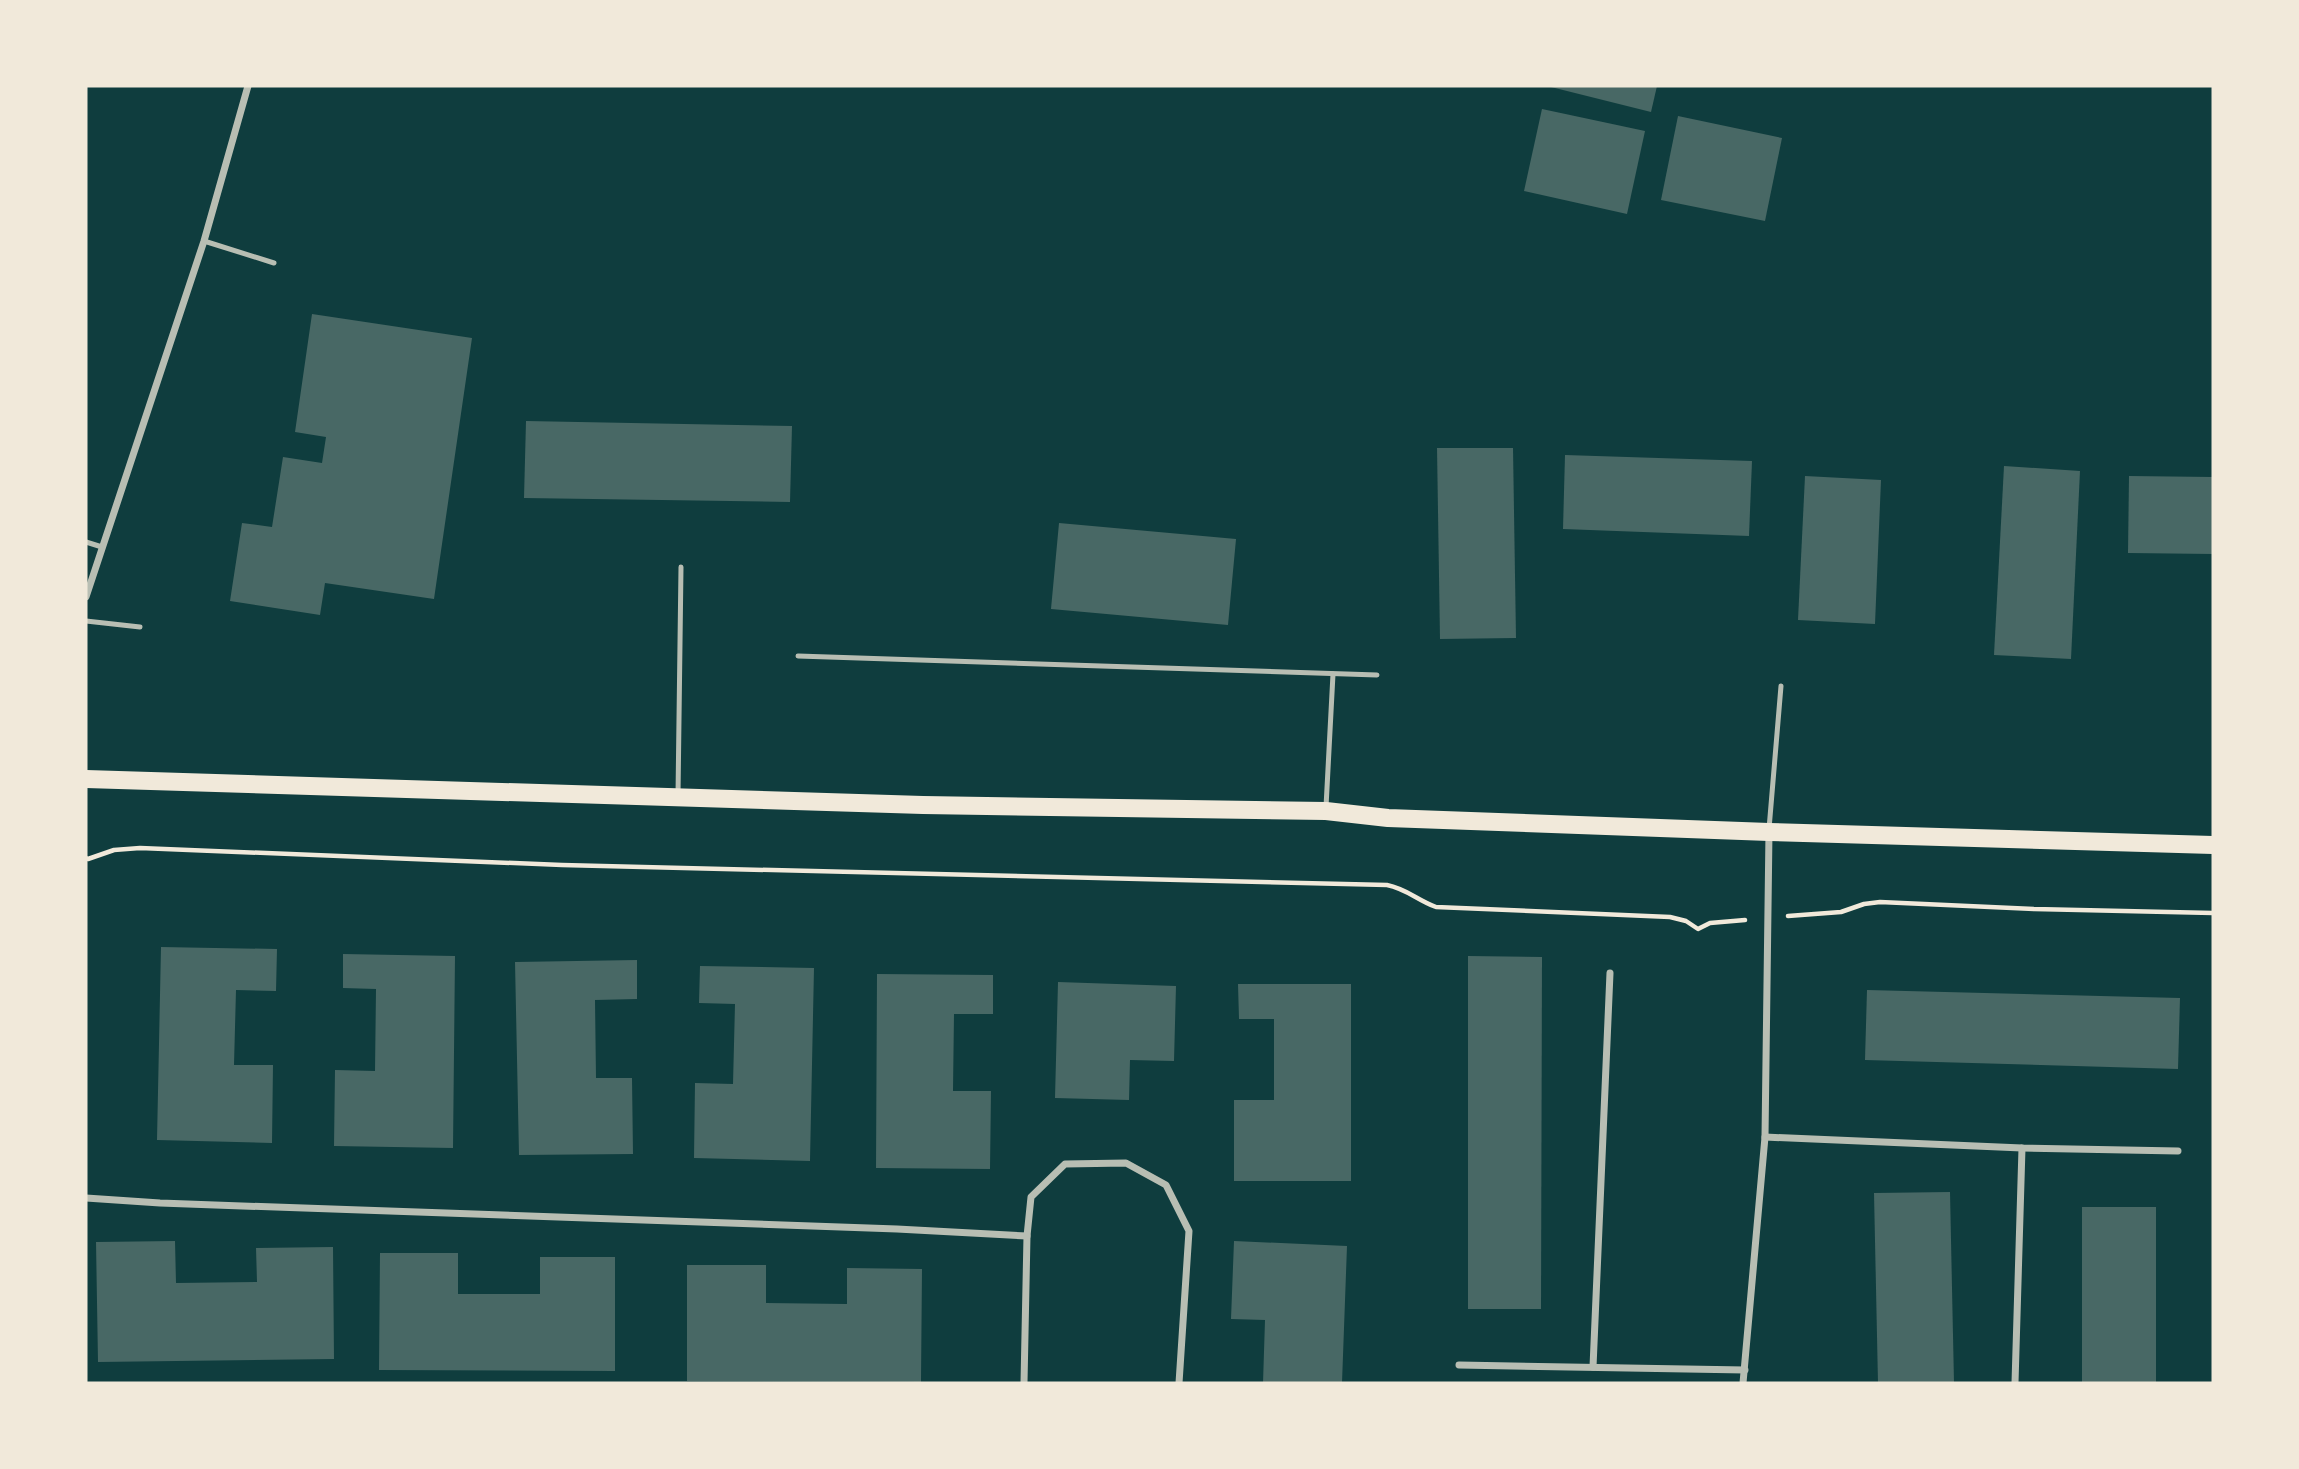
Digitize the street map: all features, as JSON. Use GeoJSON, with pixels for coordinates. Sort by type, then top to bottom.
{"type":"FeatureCollection","features":[{"type":"Feature","properties":{"kind":"main road"},"geometry":{"type":"LineString","coordinates":[[86,779],[937,805],[1326,811],[1388,818],[2213,845]]}},
{"type":"Feature","properties":{"kind":"street"},"geometry":{"type":"LineString","coordinates":[[86,597],[204,241],[248,86]]}},
{"type":"Feature","properties":{"kind":"street"},"geometry":{"type":"LineString","coordinates":[[1743,1383],[1765,1137],[1769,832]]}},
{"type":"Feature","properties":{"kind":"street"},"geometry":{"type":"LineString","coordinates":[[1593,1367],[1610,973]]}},
{"type":"Feature","properties":{"kind":"street"},"geometry":{"type":"LineString","coordinates":[[1765,1137],[2022,1148],[2178,1151]]}},
{"type":"Feature","properties":{"kind":"street"},"geometry":{"type":"LineString","coordinates":[[2015,1383],[2022,1148]]}},
{"type":"Feature","properties":{"kind":"street"},"geometry":{"type":"LineString","coordinates":[[1024,1383],[1027,1236],[1031,1197],[1065,1164],[1126,1163],[1166,1185],[1189,1231],[1179,1383]]}},
{"type":"Feature","properties":{"kind":"street"},"geometry":{"type":"LineString","coordinates":[[86,1198],[1027,1236]]}},
{"type":"Feature","properties":{"kind":"street"},"geometry":{"type":"LineString","coordinates":[[1459,1365],[1745,1370]]}},
{"type":"Feature","properties":{"kind":"lane"},"geometry":{"type":"LineString","coordinates":[[204,241],[274,263]]}},
{"type":"Feature","properties":{"kind":"lane"},"geometry":{"type":"LineString","coordinates":[[86,542],[102,547]]}},
{"type":"Feature","properties":{"kind":"lane"},"geometry":{"type":"LineString","coordinates":[[678,798],[681,567]]}},
{"type":"Feature","properties":{"kind":"lane"},"geometry":{"type":"LineString","coordinates":[[86,621],[140,627]]}},
{"type":"Feature","properties":{"kind":"lane"},"geometry":{"type":"LineString","coordinates":[[798,656],[1377,674]]}},
{"type":"Feature","properties":{"kind":"lane"},"geometry":{"type":"LineString","coordinates":[[1326,811],[1333,674]]}},
{"type":"Feature","properties":{"kind":"lane"},"geometry":{"type":"LineString","coordinates":[[1769,832],[1782,686]]}},
{"type":"Feature","properties":{"kind":"path"},"geometry":{"type":"LineString","coordinates":[[86,858],[114,850],[140,848],[562,865],[1387,885],[1412,893],[1423,902],[1436,907],[1670,917],[1686,920],[1698,929],[1710,923],[1841,912],[1880,902],[2213,913]]}},
{"type":"Feature","properties":{"kind":"building"},"geometry":{"type":"Polygon","coordinates":[[[1547,86],[1657,86],[1651,112],[1547,86]]]}},
{"type":"Feature","properties":{"kind":"building"},"geometry":{"type":"Polygon","coordinates":[[[1542,109],[1645,131],[1627,214],[1524,191],[1542,109]]]}},
{"type":"Feature","properties":{"kind":"building"},"geometry":{"type":"Polygon","coordinates":[[[1678,116],[1782,138],[1765,221],[1661,200],[1678,116]]]}},
{"type":"Feature","properties":{"kind":"building"},"geometry":{"type":"Polygon","coordinates":[[[312,314],[472,338],[434,599],[325,583],[320,615],[230,601],[242,523],[272,527],[283,457],[322,463],[326,437],[295,432],[312,314]]]}},
{"type":"Feature","properties":{"kind":"building"},"geometry":{"type":"Polygon","coordinates":[[[526,421],[792,426],[790,502],[524,498],[526,421]]]}},
{"type":"Feature","properties":{"kind":"building"},"geometry":{"type":"Polygon","coordinates":[[[1437,448],[1513,448],[1516,638],[1440,639],[1437,448]]]}},
{"type":"Feature","properties":{"kind":"building"},"geometry":{"type":"Polygon","coordinates":[[[1565,455],[1752,461],[1749,536],[1563,529],[1565,455]]]}},
{"type":"Feature","properties":{"kind":"building"},"geometry":{"type":"Polygon","coordinates":[[[2004,466],[2080,471],[2071,659],[1994,655],[2004,466]]]}},
{"type":"Feature","properties":{"kind":"building"},"geometry":{"type":"Polygon","coordinates":[[[1805,476],[1881,480],[1875,624],[1798,620],[1805,476]]]}},
{"type":"Feature","properties":{"kind":"building"},"geometry":{"type":"Polygon","coordinates":[[[2129,476],[2213,477],[2213,554],[2128,553],[2129,476]]]}},
{"type":"Feature","properties":{"kind":"building"},"geometry":{"type":"Polygon","coordinates":[[[1059,523],[1236,539],[1228,625],[1051,609],[1059,523]]]}},
{"type":"Feature","properties":{"kind":"building"},"geometry":{"type":"Polygon","coordinates":[[[161,947],[277,949],[276,991],[236,990],[234,1065],[273,1065],[272,1143],[157,1140],[161,947]]]}},
{"type":"Feature","properties":{"kind":"building"},"geometry":{"type":"Polygon","coordinates":[[[343,954],[455,956],[453,1148],[334,1146],[335,1070],[375,1071],[376,989],[343,988],[343,954]]]}},
{"type":"Feature","properties":{"kind":"building"},"geometry":{"type":"Polygon","coordinates":[[[1468,956],[1542,957],[1541,1309],[1468,1309],[1468,956]]]}},
{"type":"Feature","properties":{"kind":"building"},"geometry":{"type":"Polygon","coordinates":[[[637,960],[637,999],[595,1000],[596,1078],[632,1078],[633,1154],[519,1155],[515,962],[637,960]]]}},
{"type":"Feature","properties":{"kind":"building"},"geometry":{"type":"Polygon","coordinates":[[[700,966],[814,968],[810,1161],[694,1158],[695,1083],[733,1084],[735,1004],[699,1003],[700,966]]]}},
{"type":"Feature","properties":{"kind":"building"},"geometry":{"type":"Polygon","coordinates":[[[877,974],[993,975],[993,1014],[954,1014],[953,1091],[991,1091],[990,1169],[876,1168],[877,974]]]}},
{"type":"Feature","properties":{"kind":"building"},"geometry":{"type":"Polygon","coordinates":[[[1058,982],[1176,986],[1174,1061],[1130,1060],[1129,1100],[1055,1098],[1058,982]]]}},
{"type":"Feature","properties":{"kind":"building"},"geometry":{"type":"Polygon","coordinates":[[[1238,984],[1351,984],[1351,1181],[1234,1181],[1234,1100],[1274,1100],[1274,1019],[1239,1019],[1238,984]]]}},
{"type":"Feature","properties":{"kind":"building"},"geometry":{"type":"Polygon","coordinates":[[[1867,990],[2180,998],[2178,1069],[1865,1060],[1867,990]]]}},
{"type":"Feature","properties":{"kind":"building"},"geometry":{"type":"Polygon","coordinates":[[[1950,1192],[1954,1383],[1878,1383],[1874,1193],[1950,1192]]]}},
{"type":"Feature","properties":{"kind":"building"},"geometry":{"type":"Polygon","coordinates":[[[2082,1207],[2156,1207],[2156,1383],[2082,1383],[2082,1207]]]}},
{"type":"Feature","properties":{"kind":"building"},"geometry":{"type":"Polygon","coordinates":[[[175,1241],[176,1283],[257,1282],[256,1248],[333,1247],[334,1359],[98,1362],[96,1242],[175,1241]]]}},
{"type":"Feature","properties":{"kind":"building"},"geometry":{"type":"Polygon","coordinates":[[[1234,1241],[1347,1246],[1342,1383],[1263,1383],[1265,1320],[1231,1319],[1234,1241]]]}},
{"type":"Feature","properties":{"kind":"building"},"geometry":{"type":"Polygon","coordinates":[[[380,1253],[458,1253],[458,1294],[540,1294],[540,1257],[615,1257],[615,1371],[379,1370],[380,1253]]]}},
{"type":"Feature","properties":{"kind":"building"},"geometry":{"type":"Polygon","coordinates":[[[687,1265],[766,1265],[766,1303],[847,1304],[847,1268],[922,1269],[921,1382],[687,1381],[687,1265]]]}}]}
